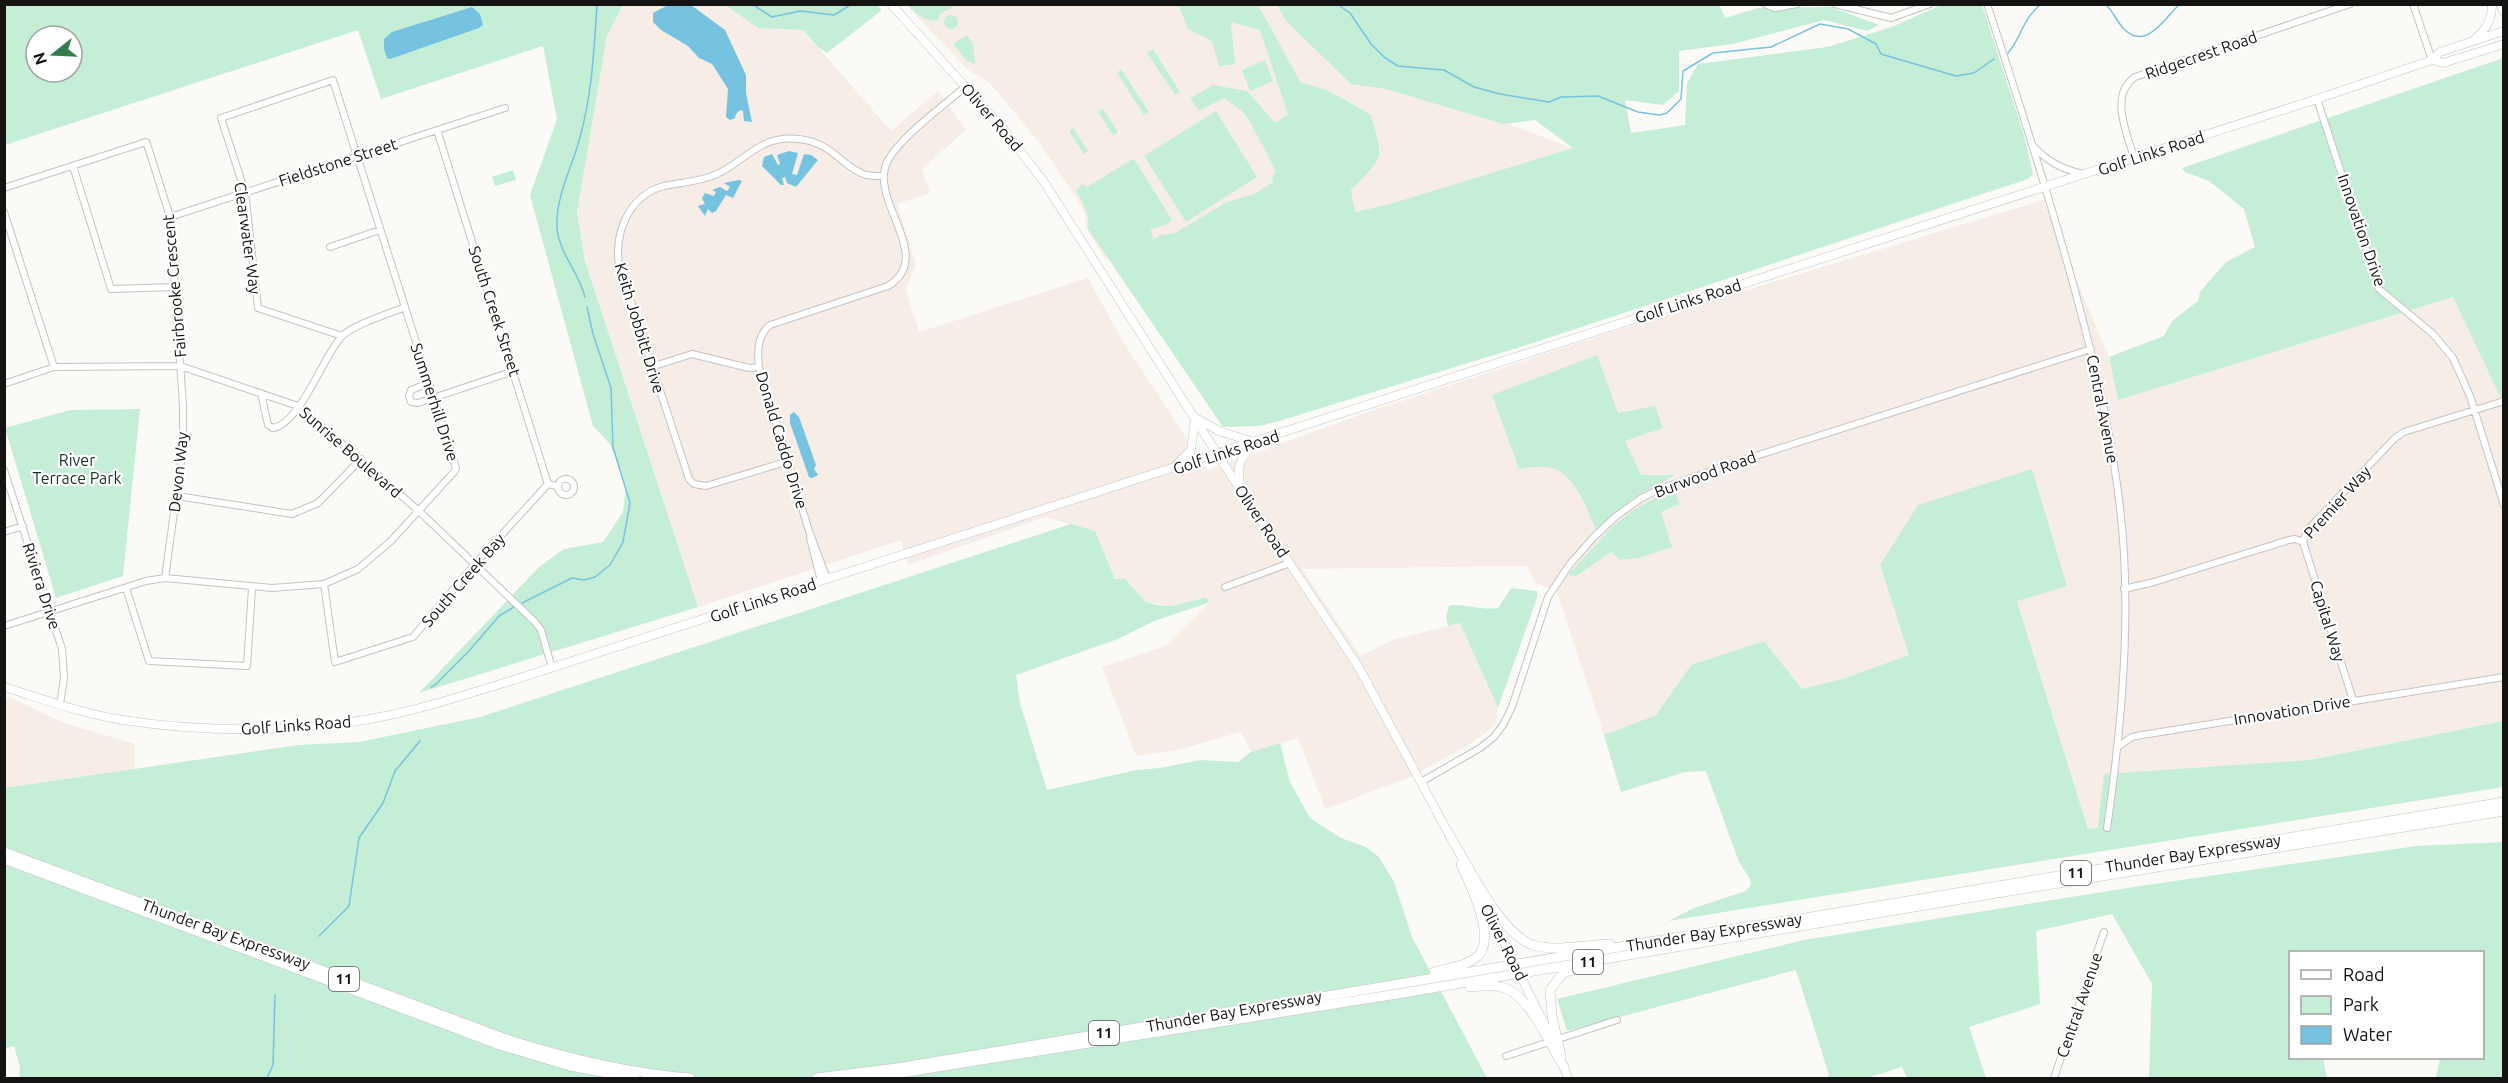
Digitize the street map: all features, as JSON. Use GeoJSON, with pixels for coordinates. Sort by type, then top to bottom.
{"type":"FeatureCollection","features":[{"type":"Feature","properties":{"kind":"highway","name":"Thunder Bay Expressway"},"geometry":{"type":"LineString","coordinates":[[869,1078],[1397,994],[1649,942],[2504,802]]}},
{"type":"Feature","properties":{"kind":"highway","name":"Thunder Bay Expressway"},"geometry":{"type":"LineString","coordinates":[[817,1078],[897,1068],[1390,985],[1656,951],[2504,811]]}},
{"type":"Feature","properties":{"kind":"highway"},"geometry":{"type":"LineString","coordinates":[[1449,834],[1493,907],[1508,927],[1522,940],[1538,946],[1550,947],[1649,942]]}},
{"type":"Feature","properties":{"kind":"highway"},"geometry":{"type":"LineString","coordinates":[[1390,985],[1460,965],[1472,960],[1482,950],[1485,935],[1484,924],[1449,834]]}},
{"type":"Feature","properties":{"kind":"highway","name":"Thunder Bay Expressway"},"geometry":{"type":"LineString","coordinates":[[4,852],[506,1039],[573,1059],[651,1074],[690,1078]]}},
{"type":"Feature","properties":{"kind":"highway","name":"Thunder Bay Expressway"},"geometry":{"type":"LineString","coordinates":[[4,859],[500,1045],[570,1066],[634,1078]]}},
{"type":"Feature","properties":{"kind":"highway"},"geometry":{"type":"LineString","coordinates":[[1553,1042],[1550,990],[1557,978],[1570,970],[1656,951]]}},
{"type":"Feature","properties":{"kind":"highway"},"geometry":{"type":"LineString","coordinates":[[1397,994],[1494,985],[1508,989],[1524,1002],[1553,1042],[1564,1067]]}},
{"type":"Feature","properties":{"kind":"main road","name":"Oliver Road"},"geometry":{"type":"LineString","coordinates":[[891,4],[1010,137],[1044,182],[1217,455],[1358,666],[1449,834],[1553,1042]]}},
{"type":"Feature","properties":{"kind":"main road"},"geometry":{"type":"LineString","coordinates":[[2474,40],[2490,20],[2492,4]]}},
{"type":"Feature","properties":{"kind":"main road"},"geometry":{"type":"LineString","coordinates":[[2500,4],[2504,12]]}},
{"type":"Feature","properties":{"kind":"main road","name":"Golf Links Road"},"geometry":{"type":"LineString","coordinates":[[4,687],[123,720],[254,730],[325,725],[391,715],[552,668],[1171,470],[1358,407],[2317,99],[2432,60],[2440,52],[2504,31]]}},
{"type":"Feature","properties":{"kind":"main road","name":"Golf Links Road"},"geometry":{"type":"LineString","coordinates":[[2432,60],[2443,63],[2504,44]]}},
{"type":"Feature","properties":{"kind":"main road"},"geometry":{"type":"LineString","coordinates":[[2486,48],[2504,50]]}},
{"type":"Feature","properties":{"kind":"main road"},"geometry":{"type":"LineString","coordinates":[[1171,470],[1191,450],[1195,418],[1219,430],[1256,442],[1241,457],[1238,468],[1240,489]]}},
{"type":"Feature","properties":{"kind":"main road"},"geometry":{"type":"LineString","coordinates":[[1564,1067],[1568,1078]]}},
{"type":"Feature","properties":{"kind":"street"},"geometry":{"type":"LineString","coordinates":[[1765,4],[1775,8],[1797,4]]}},
{"type":"Feature","properties":{"kind":"street"},"geometry":{"type":"LineString","coordinates":[[1835,4],[1892,18],[1930,4]]}},
{"type":"Feature","properties":{"kind":"street","name":"Central Avenue"},"geometry":{"type":"LineString","coordinates":[[1986,4],[2045,185],[2091,349],[2106,414],[2116,480],[2124,552],[2125,649],[2119,746],[2107,828]]}},
{"type":"Feature","properties":{"kind":"street","name":"Ridgecrest Road"},"geometry":{"type":"LineString","coordinates":[[2134,158],[2120,105],[2123,91],[2135,77],[2350,4]]}},
{"type":"Feature","properties":{"kind":"street"},"geometry":{"type":"LineString","coordinates":[[2413,4],[2432,60]]}},
{"type":"Feature","properties":{"kind":"street","name":"Summerhill Drive"},"geometry":{"type":"LineString","coordinates":[[4,627],[165,578],[252,588],[288,588],[324,584],[358,569],[390,542],[456,468],[333,80],[221,118]]}},
{"type":"Feature","properties":{"kind":"street"},"geometry":{"type":"LineString","coordinates":[[884,176],[893,151],[965,87]]}},
{"type":"Feature","properties":{"kind":"street","name":"Innovation Drive"},"geometry":{"type":"LineString","coordinates":[[2317,99],[2379,289],[2433,334],[2453,358],[2475,410],[2504,505]]}},
{"type":"Feature","properties":{"kind":"street","name":"Fieldstone Street"},"geometry":{"type":"LineString","coordinates":[[170,217],[505,108]]}},
{"type":"Feature","properties":{"kind":"street","name":"Clearwater Way"},"geometry":{"type":"LineString","coordinates":[[221,118],[246,192],[258,308],[342,336]]}},
{"type":"Feature","properties":{"kind":"street","name":"South Creek Street"},"geometry":{"type":"LineString","coordinates":[[437,130],[548,484]]}},
{"type":"Feature","properties":{"kind":"street","name":"Keith Jobbitt Drive"},"geometry":{"type":"LineString","coordinates":[[789,460],[706,486],[694,484],[686,474],[617,253],[617,241],[622,225],[634,205],[658,188],[705,179],[717,174],[751,150],[784,138],[823,145],[865,174],[884,176]]}},
{"type":"Feature","properties":{"kind":"street","name":"Fairbrooke Crescent"},"geometry":{"type":"LineString","coordinates":[[4,188],[146,142],[170,217],[180,366]]}},
{"type":"Feature","properties":{"kind":"street"},"geometry":{"type":"LineString","coordinates":[[2031,145],[2046,160],[2066,170],[2084,174]]}},
{"type":"Feature","properties":{"kind":"street"},"geometry":{"type":"LineString","coordinates":[[73,166],[111,289],[174,287]]}},
{"type":"Feature","properties":{"kind":"street","name":"Donald Caddo Drive"},"geometry":{"type":"LineString","coordinates":[[824,580],[811,548],[809,531],[789,460],[759,367],[759,343],[763,333],[770,325],[888,286],[902,275],[906,268],[906,253],[886,190],[884,176]]}},
{"type":"Feature","properties":{"kind":"street"},"geometry":{"type":"LineString","coordinates":[[4,212],[54,368]]}},
{"type":"Feature","properties":{"kind":"street"},"geometry":{"type":"LineString","coordinates":[[330,247],[380,230]]}},
{"type":"Feature","properties":{"kind":"street"},"geometry":{"type":"LineString","coordinates":[[261,393],[266,420],[273,428],[279,427],[298,406],[342,336],[405,307]]}},
{"type":"Feature","properties":{"kind":"street","name":"Burwood Road"},"geometry":{"type":"LineString","coordinates":[[1421,782],[1480,748],[1494,737],[1512,707],[1548,597],[1565,571],[1593,538],[1615,517],[1640,499],[1657,490],[1737,462],[2091,349]]}},
{"type":"Feature","properties":{"kind":"street"},"geometry":{"type":"LineString","coordinates":[[651,367],[692,354],[742,366],[759,367]]}},
{"type":"Feature","properties":{"kind":"street","name":"Sunrise Boulevard"},"geometry":{"type":"LineString","coordinates":[[4,384],[54,368],[180,366],[298,406],[419,511],[535,622],[541,630],[552,668]]}},
{"type":"Feature","properties":{"kind":"street","name":"Devon Way"},"geometry":{"type":"LineString","coordinates":[[165,578],[183,447],[180,366]]}},
{"type":"Feature","properties":{"kind":"street"},"geometry":{"type":"LineString","coordinates":[[429,383],[411,390],[410,399],[415,404],[514,371]]}},
{"type":"Feature","properties":{"kind":"street","name":"Premier Way"},"geometry":{"type":"LineString","coordinates":[[2124,589],[2154,582],[2289,540],[2295,539],[2303,542],[2314,522],[2395,438],[2404,432],[2504,401]]}},
{"type":"Feature","properties":{"kind":"street"},"geometry":{"type":"LineString","coordinates":[[177,496],[292,514],[318,503],[361,459]]}},
{"type":"Feature","properties":{"kind":"street","name":"Riviera Drive"},"geometry":{"type":"LineString","coordinates":[[4,470],[62,649],[64,678],[60,704]]}},
{"type":"Feature","properties":{"kind":"street"},"geometry":{"type":"LineString","coordinates":[[548,484],[557,486]]}},
{"type":"Feature","properties":{"kind":"street","name":"South Creek Bay"},"geometry":{"type":"LineString","coordinates":[[324,584],[336,662],[413,637],[475,564],[548,484]]}},
{"type":"Feature","properties":{"kind":"street"},"geometry":{"type":"LineString","coordinates":[[4,532],[23,526]]}},
{"type":"Feature","properties":{"kind":"street","name":"Capital Way"},"geometry":{"type":"LineString","coordinates":[[2303,542],[2353,700]]}},
{"type":"Feature","properties":{"kind":"street"},"geometry":{"type":"LineString","coordinates":[[1225,587],[1290,563]]}},
{"type":"Feature","properties":{"kind":"street"},"geometry":{"type":"LineString","coordinates":[[126,588],[149,661],[248,666],[252,588]]}},
{"type":"Feature","properties":{"kind":"street","name":"Innovation Drive"},"geometry":{"type":"LineString","coordinates":[[2119,746],[2132,737],[2142,735],[2504,677]]}},
{"type":"Feature","properties":{"kind":"street","name":"Central Avenue"},"geometry":{"type":"LineString","coordinates":[[2054,1078],[2104,932]]}},
{"type":"Feature","properties":{"kind":"street"},"geometry":{"type":"LineString","coordinates":[[1506,1056],[1617,1020]]}},
{"type":"Feature","properties":{"kind":"shaded area"},"geometry":{"type":"Polygon","coordinates":[[[623,5],[725,5],[758,28],[803,30],[891,131],[938,91],[966,130],[922,169],[930,193],[897,204],[916,265],[906,289],[919,332],[1088,278],[1123,342],[1208,470],[1368,412],[1651,319],[2043,200],[2109,357],[2118,400],[2453,297],[2503,403],[2503,721],[2310,760],[2088,829],[2017,600],[1880,565],[1909,655],[1842,679],[1802,689],[1691,665],[1656,715],[1604,735],[1557,592],[1536,583],[1526,566],[1302,569],[1361,656],[1393,640],[1460,623],[1498,708],[1496,725],[1467,746],[1411,777],[1325,809],[1298,738],[1251,752],[1241,732],[1178,750],[1136,756],[1102,667],[1165,646],[1208,603],[1206,597],[1172,606],[1146,602],[1125,579],[1115,579],[1094,531],[1045,517],[908,565],[901,540],[698,607],[585,261],[577,212],[607,36],[623,5]]]}},
{"type":"Feature","properties":{"kind":"shaded area"},"geometry":{"type":"Polygon","coordinates":[[[906,5],[1454,5],[1494,118],[1574,149],[1394,203],[1106,260],[1086,228],[1085,215],[1080,204],[1038,141],[989,82],[968,70],[906,5]]]}},
{"type":"Feature","properties":{"kind":"shaded area"},"geometry":{"type":"Polygon","coordinates":[[[8,696],[64,723],[135,744],[135,769],[5,788],[4,708],[8,696]]]}},
{"type":"Feature","properties":{"kind":"green space"},"geometry":{"type":"Polygon","coordinates":[[[1178,4],[1258,5],[1301,83],[1329,91],[1371,115],[1378,141],[1379,157],[1351,190],[1355,212],[1390,204],[1573,148],[1535,120],[1503,124],[1386,89],[1351,84],[1287,22],[1277,5],[1719,4],[1725,18],[1758,8],[1831,7],[1879,25],[1867,31],[1824,20],[1733,44],[1679,51],[1679,91],[1663,105],[1625,100],[1631,133],[1685,125],[1687,83],[1698,64],[1827,47],[1892,27],[1941,5],[1982,5],[2024,135],[2033,174],[2028,179],[1533,343],[1279,421],[1259,426],[1223,427],[1088,229],[1087,214],[1076,191],[1082,184],[1087,187],[1131,160],[1135,160],[1172,220],[1166,225],[1151,229],[1153,240],[1160,235],[1175,233],[1227,202],[1254,194],[1273,182],[1272,178],[1276,171],[1243,112],[1224,98],[1199,111],[1190,98],[1213,85],[1247,91],[1275,123],[1288,114],[1260,30],[1231,22],[1235,64],[1219,66],[1212,41],[1188,29],[1178,4]]]}},
{"type":"Feature","properties":{"kind":"green space"},"geometry":{"type":"Polygon","coordinates":[[[4,5],[623,5],[607,36],[577,212],[585,261],[698,607],[419,693],[539,567],[564,549],[603,542],[623,512],[626,486],[610,444],[593,426],[530,195],[557,119],[543,46],[381,99],[358,30],[5,145],[4,5]]]}},
{"type":"Feature","properties":{"kind":"green space"},"geometry":{"type":"Polygon","coordinates":[[[725,5],[877,5],[882,10],[827,53],[818,47],[803,30],[758,28],[725,5]]]}},
{"type":"Feature","properties":{"kind":"green space"},"geometry":{"type":"Polygon","coordinates":[[[908,5],[956,5],[940,14],[938,20],[929,20],[921,17],[908,5]]]}},
{"type":"Feature","properties":{"kind":"green space"},"geometry":{"type":"Polygon","coordinates":[[[948,15],[954,15],[958,22],[954,29],[948,29],[944,25],[944,19],[948,15]]]}},
{"type":"Feature","properties":{"kind":"green space"},"geometry":{"type":"Polygon","coordinates":[[[967,35],[973,44],[975,64],[967,61],[953,44],[967,35]]]}},
{"type":"Feature","properties":{"kind":"green space"},"geometry":{"type":"Polygon","coordinates":[[[1153,49],[1180,92],[1175,95],[1147,53],[1153,49]]]}},
{"type":"Feature","properties":{"kind":"green space"},"geometry":{"type":"Polygon","coordinates":[[[2503,58],[2503,403],[2453,297],[2118,400],[2109,357],[2164,336],[2172,321],[2198,301],[2200,292],[2226,262],[2255,247],[2244,209],[2209,181],[2185,172],[2182,168],[2503,58]]]}},
{"type":"Feature","properties":{"kind":"green space"},"geometry":{"type":"Polygon","coordinates":[[[1265,60],[1273,81],[1250,91],[1242,70],[1265,60]]]}},
{"type":"Feature","properties":{"kind":"green space"},"geometry":{"type":"Polygon","coordinates":[[[1121,69],[1149,112],[1144,115],[1117,73],[1121,69]]]}},
{"type":"Feature","properties":{"kind":"green space"},"geometry":{"type":"Polygon","coordinates":[[[1103,109],[1118,132],[1113,135],[1098,112],[1103,109]]]}},
{"type":"Feature","properties":{"kind":"green space"},"geometry":{"type":"Polygon","coordinates":[[[1216,111],[1257,177],[1186,222],[1144,156],[1216,111]]]}},
{"type":"Feature","properties":{"kind":"green space"},"geometry":{"type":"Polygon","coordinates":[[[1073,128],[1088,151],[1084,154],[1069,131],[1073,128]]]}},
{"type":"Feature","properties":{"kind":"green space"},"geometry":{"type":"Polygon","coordinates":[[[513,170],[516,180],[495,186],[492,177],[513,170]]]}},
{"type":"Feature","properties":{"kind":"green space"},"geometry":{"type":"Polygon","coordinates":[[[1597,355],[1618,413],[1655,406],[1663,428],[1625,441],[1641,475],[1675,475],[1632,499],[1596,530],[1577,490],[1563,474],[1543,467],[1519,469],[1492,395],[1597,355]]]}},
{"type":"Feature","properties":{"kind":"green space","name":"River Terrace Park"},"geometry":{"type":"Polygon","coordinates":[[[140,409],[123,576],[56,598],[5,428],[70,410],[140,409]]]}},
{"type":"Feature","properties":{"kind":"green space"},"geometry":{"type":"Polygon","coordinates":[[[2032,469],[2067,586],[2017,601],[2088,829],[2098,827],[2104,774],[2310,760],[2503,721],[2503,787],[1668,921],[1694,908],[1746,891],[1751,885],[1750,879],[1739,862],[1706,771],[1685,772],[1621,792],[1604,735],[1656,715],[1691,665],[1764,641],[1802,689],[1842,679],[1909,655],[1880,565],[1918,505],[2032,469]]]}},
{"type":"Feature","properties":{"kind":"green space"},"geometry":{"type":"Polygon","coordinates":[[[1673,489],[1680,504],[1661,512],[1672,547],[1639,558],[1620,560],[1611,552],[1576,576],[1568,575],[1614,525],[1638,507],[1673,489]]]}},
{"type":"Feature","properties":{"kind":"green space"},"geometry":{"type":"Polygon","coordinates":[[[1071,524],[1095,531],[1115,579],[1125,579],[1146,602],[1172,606],[1207,597],[1208,603],[1154,621],[1118,639],[1016,675],[1020,703],[1047,790],[1136,770],[1200,760],[1238,762],[1251,752],[1280,743],[1290,782],[1310,818],[1341,838],[1366,847],[1379,857],[1394,882],[1412,937],[1487,1078],[19,1078],[20,1068],[14,1046],[5,1048],[4,788],[298,745],[359,742],[480,717],[1071,524]]]}},
{"type":"Feature","properties":{"kind":"green space"},"geometry":{"type":"Polygon","coordinates":[[[1511,588],[1537,591],[1537,598],[1498,708],[1460,623],[1448,626],[1446,617],[1449,606],[1454,605],[1498,608],[1511,588]]]}},
{"type":"Feature","properties":{"kind":"green space"},"geometry":{"type":"Polygon","coordinates":[[[2503,842],[2503,1078],[2436,1078],[2440,1059],[2484,1059],[2484,951],[2289,951],[2289,1059],[2323,1059],[2327,1078],[2149,1078],[2152,984],[2112,914],[2036,931],[2040,1004],[1969,1027],[1986,1078],[1907,1078],[1902,1067],[1867,1078],[1827,1078],[1829,1075],[1796,970],[1567,1031],[1557,999],[1804,940],[2140,886],[2416,846],[2503,842]]]}},
{"type":"Feature","properties":{"kind":"water"},"geometry":{"type":"Polygon","coordinates":[[[668,5],[691,5],[725,30],[746,75],[746,93],[752,122],[744,121],[743,111],[740,110],[735,118],[730,120],[726,117],[728,89],[712,64],[699,58],[688,46],[661,30],[653,22],[653,13],[668,5]]]}},
{"type":"Feature","properties":{"kind":"water"},"geometry":{"type":"Polygon","coordinates":[[[472,7],[480,14],[483,25],[479,28],[390,59],[387,58],[384,39],[392,32],[472,7]]]}},
{"type":"Feature","properties":{"kind":"water"},"geometry":{"type":"Polygon","coordinates":[[[789,151],[798,153],[792,174],[797,175],[804,154],[811,155],[818,160],[796,187],[787,183],[785,177],[782,178],[784,185],[781,185],[762,166],[764,157],[772,154],[778,165],[780,164],[777,155],[789,151]]]}},
{"type":"Feature","properties":{"kind":"water"},"geometry":{"type":"Polygon","coordinates":[[[742,181],[733,198],[726,195],[716,211],[712,213],[708,209],[705,216],[698,206],[705,204],[702,198],[705,193],[714,196],[716,192],[712,190],[720,187],[727,191],[730,187],[724,183],[742,181]]]}},
{"type":"Feature","properties":{"kind":"water"},"geometry":{"type":"Polygon","coordinates":[[[794,412],[799,417],[816,465],[814,469],[818,475],[812,478],[809,477],[790,423],[790,415],[794,412]]]}},
{"type":"Feature","properties":{"kind":"waterway"},"geometry":{"type":"LineString","coordinates":[[585,297],[562,247],[557,229],[557,218],[558,206],[579,141],[587,107],[597,4]]}},
{"type":"Feature","properties":{"kind":"waterway"},"geometry":{"type":"LineString","coordinates":[[752,4],[772,17],[800,11],[834,15],[852,4]]}},
{"type":"Feature","properties":{"kind":"waterway"},"geometry":{"type":"LineString","coordinates":[[1337,4],[1350,13],[1371,44],[1384,57],[1398,66],[1444,70],[1474,87],[1500,94],[1549,102],[1561,97],[1598,96],[1638,112],[1659,115],[1667,113],[1681,99],[1683,71],[1713,53],[1771,47],[1820,24],[1848,29],[1876,44],[1881,54],[1956,76],[1974,73],[1994,59]]}},
{"type":"Feature","properties":{"kind":"waterway"},"geometry":{"type":"LineString","coordinates":[[2008,53],[2034,10],[2041,4]]}},
{"type":"Feature","properties":{"kind":"waterway"},"geometry":{"type":"LineString","coordinates":[[2105,4],[2123,28],[2131,35],[2140,37],[2154,30],[2180,4]]}},
{"type":"Feature","properties":{"kind":"waterway"},"geometry":{"type":"LineString","coordinates":[[522,603],[572,578],[584,580],[595,577],[610,565],[623,542],[630,503],[613,447],[611,388],[593,334],[587,307]]}},
{"type":"Feature","properties":{"kind":"waterway"},"geometry":{"type":"LineString","coordinates":[[431,687],[469,651],[499,616],[514,607]]}},
{"type":"Feature","properties":{"kind":"waterway"},"geometry":{"type":"LineString","coordinates":[[319,936],[349,906],[359,838],[383,803],[395,771],[420,741]]}},
{"type":"Feature","properties":{"kind":"waterway"},"geometry":{"type":"LineString","coordinates":[[267,1078],[273,1065],[275,995]]}}]}
